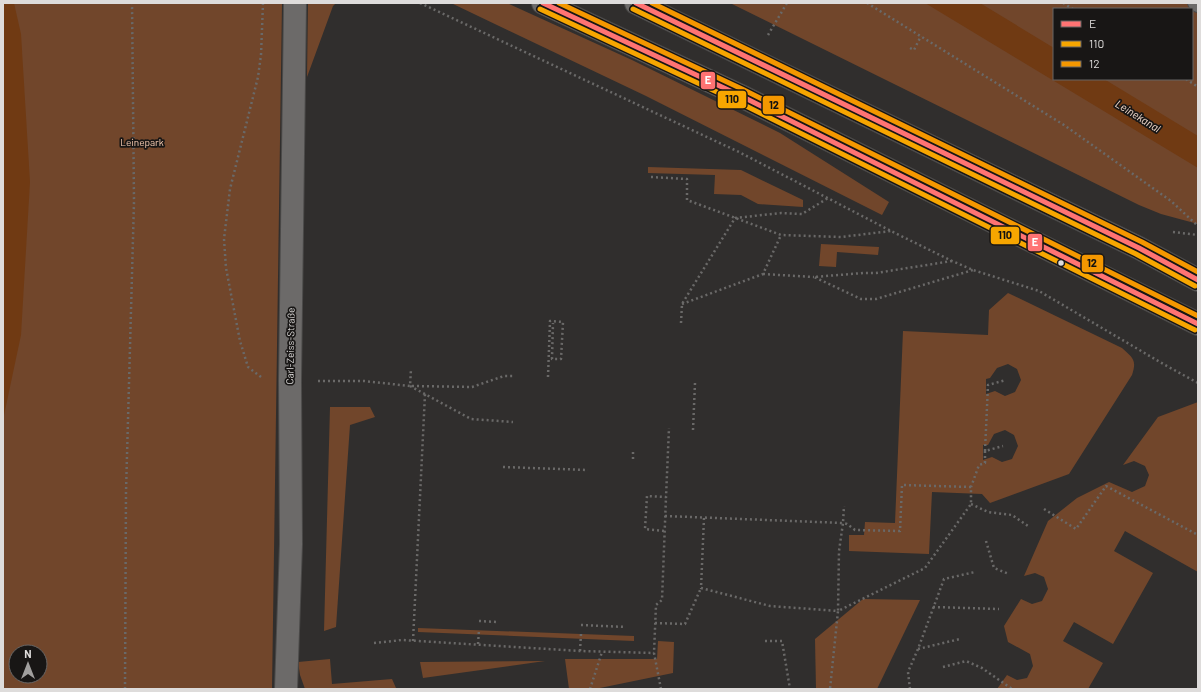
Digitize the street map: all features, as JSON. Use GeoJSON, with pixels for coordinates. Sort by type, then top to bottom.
{"type":"FeatureCollection","features":[{"type":"Feature","properties":{"kind":"street","name":"Carl-Zeiss-Straße"},"geometry":{"type":"LineString","coordinates":[[286,689],[291,544],[290,398],[295,3]]}},
{"type":"Feature","properties":{"kind":"street"},"geometry":{"type":"LineString","coordinates":[[543,3],[739,95],[1198,324]]}},
{"type":"Feature","properties":{"kind":"street"},"geometry":{"type":"LineString","coordinates":[[636,3],[1132,245],[1198,280]]}},
{"type":"Feature","properties":{"kind":"path"},"geometry":{"type":"LineString","coordinates":[[125,689],[126,492],[134,202],[132,3]]}},
{"type":"Feature","properties":{"kind":"path"},"geometry":{"type":"LineString","coordinates":[[263,3],[262,42],[258,77],[230,189],[224,238],[225,254],[226,268],[240,341],[248,367],[290,398]]}},
{"type":"Feature","properties":{"kind":"path"},"geometry":{"type":"LineString","coordinates":[[420,3],[739,152],[952,261],[973,270],[1039,291],[1198,383]]}},
{"type":"Feature","properties":{"kind":"path"},"geometry":{"type":"LineString","coordinates":[[766,37],[787,3]]}},
{"type":"Feature","properties":{"kind":"path"},"geometry":{"type":"LineString","coordinates":[[867,3],[1064,125],[1171,202],[1198,226]]}},
{"type":"Feature","properties":{"kind":"path"},"geometry":{"type":"LineString","coordinates":[[910,48],[914,50],[921,36]]}},
{"type":"Feature","properties":{"kind":"path"},"geometry":{"type":"LineString","coordinates":[[1188,80],[1198,87]]}},
{"type":"Feature","properties":{"kind":"path"},"geometry":{"type":"LineString","coordinates":[[651,177],[687,179],[687,200],[781,235],[841,237],[891,231]]}},
{"type":"Feature","properties":{"kind":"path"},"geometry":{"type":"LineString","coordinates":[[735,218],[781,213],[802,214],[829,198]]}},
{"type":"Feature","properties":{"kind":"path"},"geometry":{"type":"LineString","coordinates":[[681,323],[682,304],[735,218]]}},
{"type":"Feature","properties":{"kind":"path"},"geometry":{"type":"LineString","coordinates":[[1169,230],[1198,235]]}},
{"type":"Feature","properties":{"kind":"path"},"geometry":{"type":"LineString","coordinates":[[763,274],[781,235]]}},
{"type":"Feature","properties":{"kind":"path"},"geometry":{"type":"LineString","coordinates":[[682,304],[763,274],[814,277],[876,273],[952,261]]}},
{"type":"Feature","properties":{"kind":"path"},"geometry":{"type":"LineString","coordinates":[[814,277],[861,299],[876,299],[973,270]]}},
{"type":"Feature","properties":{"kind":"path"},"geometry":{"type":"LineString","coordinates":[[548,377],[550,322],[563,322],[561,359],[552,359],[553,323]]}},
{"type":"Feature","properties":{"kind":"path"},"geometry":{"type":"LineString","coordinates":[[410,386],[411,368]]}},
{"type":"Feature","properties":{"kind":"path"},"geometry":{"type":"LineString","coordinates":[[350,382],[364,381],[410,386],[472,387],[504,376],[515,376]]}},
{"type":"Feature","properties":{"kind":"path"},"geometry":{"type":"LineString","coordinates":[[701,588],[770,606],[838,611],[925,568],[971,504],[971,487],[979,465],[985,462],[988,385],[1006,380]]}},
{"type":"Feature","properties":{"kind":"path"},"geometry":{"type":"LineString","coordinates":[[693,430],[695,383]]}},
{"type":"Feature","properties":{"kind":"path"},"geometry":{"type":"LineString","coordinates":[[410,386],[471,419],[513,422]]}},
{"type":"Feature","properties":{"kind":"path"},"geometry":{"type":"LineString","coordinates":[[413,641],[425,394]]}},
{"type":"Feature","properties":{"kind":"path"},"geometry":{"type":"LineString","coordinates":[[661,689],[654,653],[656,605],[662,600],[669,428]]}},
{"type":"Feature","properties":{"kind":"path"},"geometry":{"type":"LineString","coordinates":[[985,451],[1003,446]]}},
{"type":"Feature","properties":{"kind":"path"},"geometry":{"type":"LineString","coordinates":[[633,451],[633,459]]}},
{"type":"Feature","properties":{"kind":"path"},"geometry":{"type":"LineString","coordinates":[[503,467],[588,470]]}},
{"type":"Feature","properties":{"kind":"path"},"geometry":{"type":"LineString","coordinates":[[665,516],[843,523],[856,530],[900,530],[902,485],[971,487]]}},
{"type":"Feature","properties":{"kind":"path"},"geometry":{"type":"LineString","coordinates":[[1044,509],[1076,529],[1106,486],[1198,535]]}},
{"type":"Feature","properties":{"kind":"path"},"geometry":{"type":"LineString","coordinates":[[664,530],[645,529],[646,503],[647,496],[666,497]]}},
{"type":"Feature","properties":{"kind":"path"},"geometry":{"type":"LineString","coordinates":[[971,504],[988,512],[1012,515],[1028,526]]}},
{"type":"Feature","properties":{"kind":"path"},"geometry":{"type":"LineString","coordinates":[[830,689],[838,611],[839,551],[844,506]]}},
{"type":"Feature","properties":{"kind":"path"},"geometry":{"type":"LineString","coordinates":[[655,623],[685,624],[701,588],[704,518]]}},
{"type":"Feature","properties":{"kind":"path"},"geometry":{"type":"LineString","coordinates":[[986,541],[994,568],[1009,574]]}},
{"type":"Feature","properties":{"kind":"path"},"geometry":{"type":"LineString","coordinates":[[910,689],[908,672],[918,650],[944,579],[975,572]]}},
{"type":"Feature","properties":{"kind":"path"},"geometry":{"type":"LineString","coordinates":[[933,607],[999,609]]}},
{"type":"Feature","properties":{"kind":"path"},"geometry":{"type":"LineString","coordinates":[[479,621],[497,622]]}},
{"type":"Feature","properties":{"kind":"path"},"geometry":{"type":"LineString","coordinates":[[581,625],[626,627]]}},
{"type":"Feature","properties":{"kind":"path"},"geometry":{"type":"LineString","coordinates":[[478,644],[479,630]]}},
{"type":"Feature","properties":{"kind":"path"},"geometry":{"type":"LineString","coordinates":[[580,651],[581,634]]}},
{"type":"Feature","properties":{"kind":"path"},"geometry":{"type":"LineString","coordinates":[[918,650],[960,639]]}},
{"type":"Feature","properties":{"kind":"path"},"geometry":{"type":"LineString","coordinates":[[374,643],[402,640],[580,651],[654,653]]}},
{"type":"Feature","properties":{"kind":"path"},"geometry":{"type":"LineString","coordinates":[[765,641],[782,641],[790,689]]}},
{"type":"Feature","properties":{"kind":"path"},"geometry":{"type":"LineString","coordinates":[[590,689],[602,652]]}},
{"type":"Feature","properties":{"kind":"path"},"geometry":{"type":"LineString","coordinates":[[943,667],[966,661],[982,668],[1012,689]]}},
{"type":"Feature","properties":{"kind":"green space","name":"Leinepark"},"geometry":{"type":"Polygon","coordinates":[[[3,3],[282,3],[272,689],[3,689],[3,3]]]}},
{"type":"Feature","properties":{"kind":"green space"},"geometry":{"type":"Polygon","coordinates":[[[308,3],[336,3],[333,6],[307,77],[308,3]]]}},
{"type":"Feature","properties":{"kind":"green space"},"geometry":{"type":"Polygon","coordinates":[[[451,3],[507,3],[632,60],[780,133],[889,202],[882,215],[646,96],[451,3]]]}},
{"type":"Feature","properties":{"kind":"green space"},"geometry":{"type":"Polygon","coordinates":[[[730,3],[1198,3],[1198,224],[1161,214],[1139,205],[730,3]]]}},
{"type":"Feature","properties":{"kind":"green space"},"geometry":{"type":"Polygon","coordinates":[[[648,167],[741,170],[803,200],[803,207],[758,204],[741,195],[714,194],[715,175],[648,173],[648,167]]]}},
{"type":"Feature","properties":{"kind":"green space"},"geometry":{"type":"Polygon","coordinates":[[[821,244],[879,247],[878,255],[837,252],[836,267],[819,266],[821,244]]]}},
{"type":"Feature","properties":{"kind":"green space"},"geometry":{"type":"Polygon","coordinates":[[[1008,293],[1122,348],[1133,360],[1134,366],[1132,375],[1069,474],[990,503],[982,494],[932,492],[929,554],[849,551],[849,535],[864,535],[865,522],[895,523],[903,331],[988,335],[989,310],[1008,293]],[[1008,364],[997,368],[990,378],[986,379],[986,394],[995,391],[1005,396],[1015,392],[1021,380],[1017,369],[1008,364]],[[1005,430],[994,434],[988,445],[983,445],[983,460],[992,457],[1002,462],[1012,459],[1018,446],[1014,435],[1005,430]]]}},
{"type":"Feature","properties":{"kind":"green space"},"geometry":{"type":"Polygon","coordinates":[[[1198,402],[1198,572],[1125,531],[1114,551],[1153,573],[1113,644],[1074,622],[1063,641],[1103,663],[1088,689],[997,689],[1007,675],[1017,680],[1027,678],[1033,666],[1030,654],[1008,642],[1004,626],[1021,599],[1032,604],[1042,601],[1048,589],[1044,577],[1035,573],[1024,576],[1048,521],[1077,498],[1109,482],[1132,492],[1145,486],[1149,475],[1145,466],[1134,461],[1123,465],[1158,417],[1198,402]]]}},
{"type":"Feature","properties":{"kind":"green space"},"geometry":{"type":"Polygon","coordinates":[[[330,407],[370,407],[375,417],[350,425],[336,627],[324,631],[330,407]]]}},
{"type":"Feature","properties":{"kind":"green space"},"geometry":{"type":"Polygon","coordinates":[[[863,599],[920,600],[877,689],[816,689],[815,639],[863,599]]]}},
{"type":"Feature","properties":{"kind":"green space"},"geometry":{"type":"Polygon","coordinates":[[[418,628],[634,636],[634,641],[418,632],[418,628]]]}},
{"type":"Feature","properties":{"kind":"green space"},"geometry":{"type":"Polygon","coordinates":[[[658,641],[674,642],[673,673],[595,689],[569,689],[565,659],[657,659],[658,641]]]}},
{"type":"Feature","properties":{"kind":"green space"},"geometry":{"type":"Polygon","coordinates":[[[330,659],[332,684],[392,679],[396,688],[305,689],[300,675],[298,662],[330,659]]]}},
{"type":"Feature","properties":{"kind":"green space"},"geometry":{"type":"Polygon","coordinates":[[[545,661],[423,678],[420,662],[545,661]]]}},
{"type":"Feature","properties":{"kind":"water"},"geometry":{"type":"Polygon","coordinates":[[[3,3],[14,3],[21,34],[30,182],[21,335],[3,420],[3,3]]]}},
{"type":"Feature","properties":{"kind":"water","name":"Leinekanal"},"geometry":{"type":"Polygon","coordinates":[[[925,3],[980,3],[1053,47],[1053,80],[1106,80],[1198,136],[1198,168],[925,3]]]}},
{"type":"Feature","properties":{"kind":"transit line","name":"E"},"geometry":{"type":"LineString","coordinates":[[543,3],[739,95],[1198,324]]}},
{"type":"Feature","properties":{"kind":"transit line","name":"12"},"geometry":{"type":"LineString","coordinates":[[559,3],[742,89],[1198,316]]}},
{"type":"Feature","properties":{"kind":"transit line","name":"E"},"geometry":{"type":"LineString","coordinates":[[636,3],[1139,248],[1198,280]]}},
{"type":"Feature","properties":{"kind":"transit line","name":"12"},"geometry":{"type":"LineString","coordinates":[[652,3],[1142,242],[1198,272]]}},
{"type":"Feature","properties":{"kind":"transit line","name":"110"},"geometry":{"type":"LineString","coordinates":[[540,9],[736,101],[1195,330]]}},
{"type":"Feature","properties":{"kind":"transit line","name":"110"},"geometry":{"type":"LineString","coordinates":[[633,9],[1136,254],[1195,286]]}}]}
